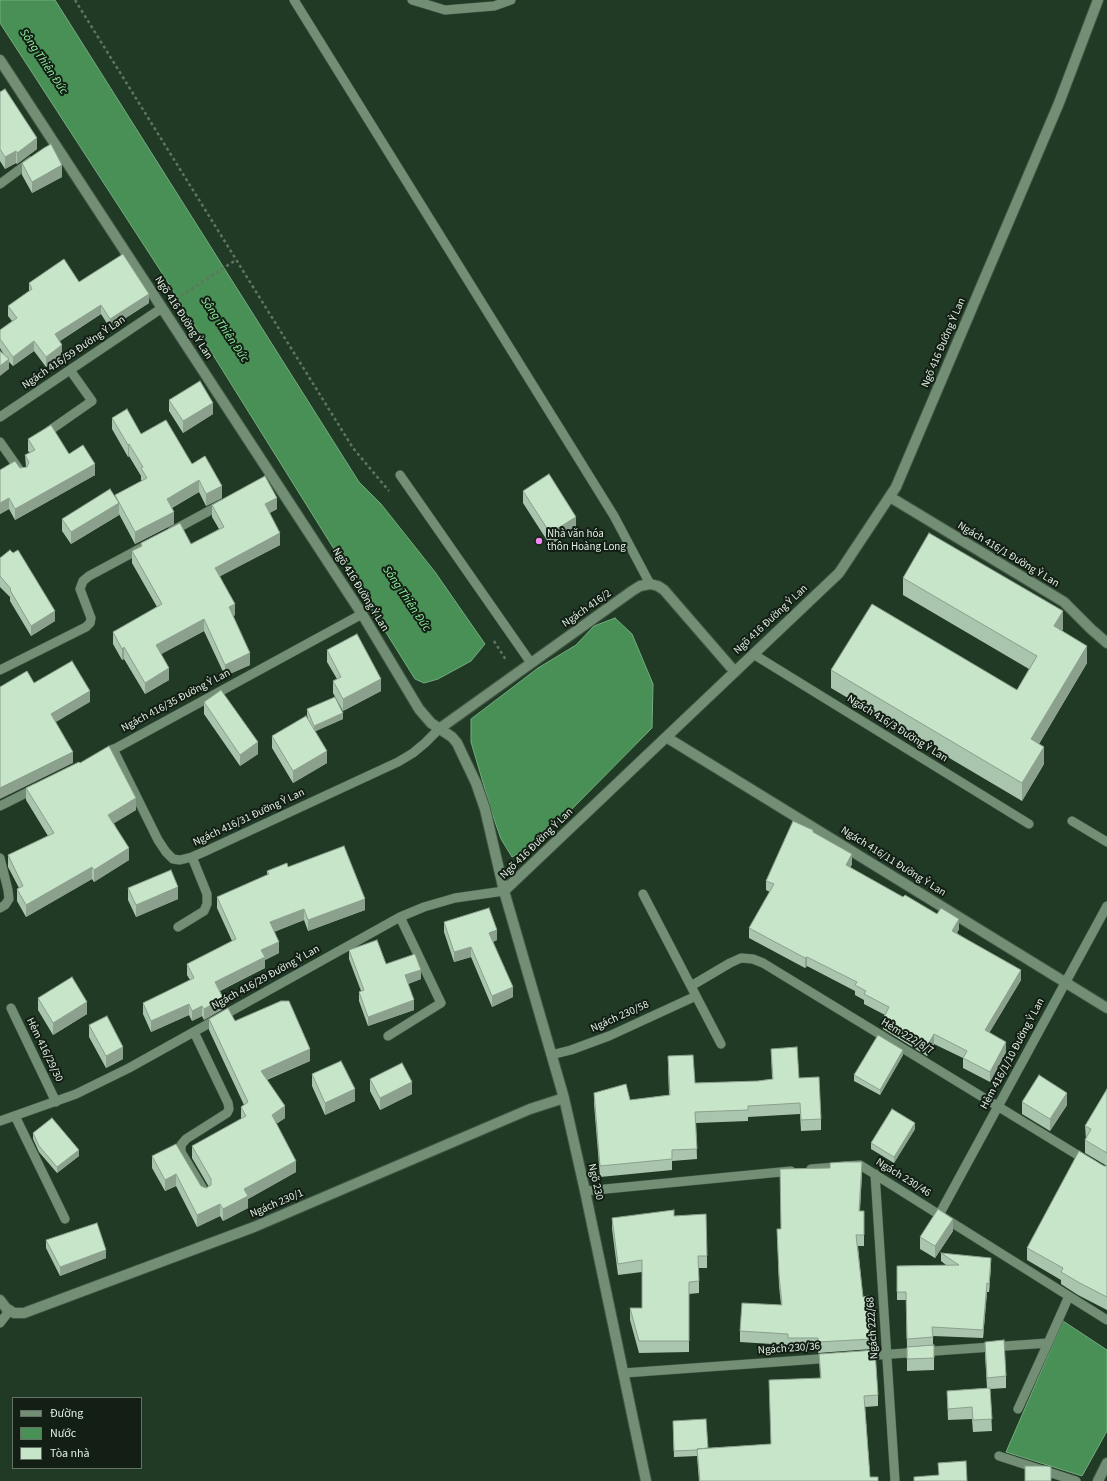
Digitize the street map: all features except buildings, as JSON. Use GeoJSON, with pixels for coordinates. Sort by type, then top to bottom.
{"type":"FeatureCollection","features":[{"type":"Feature","properties":{"kind":"street","name":"Ngõ 416 Đường Ỷ Lan"},"geometry":{"type":"LineString","coordinates":[[504,891],[838,573],[890,497],[899,480],[1059,103],[1098,0]]}},
{"type":"Feature","properties":{"kind":"street","name":"Ngõ 416 Đường Ỷ Lan"},"geometry":{"type":"LineString","coordinates":[[0,60],[52,146],[162,308],[270,479],[362,614],[419,709],[431,723],[452,737],[457,743],[476,783],[485,809],[504,891]]}},
{"type":"Feature","properties":{"kind":"street","name":"Ngách 416/1 Đường Ỷ Lan"},"geometry":{"type":"LineString","coordinates":[[890,497],[1064,602],[1107,643]]}},
{"type":"Feature","properties":{"kind":"street","name":"Ngách 416/2"},"geometry":{"type":"LineString","coordinates":[[439,729],[632,591],[640,586],[650,584]]}},
{"type":"Feature","properties":{"kind":"street"},"geometry":{"type":"LineString","coordinates":[[650,584],[658,586],[664,590],[735,672]]}},
{"type":"Feature","properties":{"kind":"street","name":"Ngách 416/11 Đường Ỷ Lan"},"geometry":{"type":"LineString","coordinates":[[666,737],[1107,1008]]}},
{"type":"Feature","properties":{"kind":"street","name":"Ngõ 230"},"geometry":{"type":"LineString","coordinates":[[504,891],[564,1098],[646,1481]]}},
{"type":"Feature","properties":{"kind":"street","name":"Ngách 230/1"},"geometry":{"type":"LineString","coordinates":[[10,1310],[14,1313],[24,1313],[254,1227],[530,1109],[564,1098]]}},
{"type":"Feature","properties":{"kind":"street"},"geometry":{"type":"LineString","coordinates":[[0,1300],[6,1308],[10,1310]]}},
{"type":"Feature","properties":{"kind":"street"},"geometry":{"type":"LineString","coordinates":[[1098,1481],[1107,1463]]}},
{"type":"Feature","properties":{"kind":"lane"},"geometry":{"type":"LineString","coordinates":[[294,0],[614,516],[650,584]]}},
{"type":"Feature","properties":{"kind":"lane"},"geometry":{"type":"LineString","coordinates":[[412,0],[446,10],[494,6],[511,0]]}},
{"type":"Feature","properties":{"kind":"lane"},"geometry":{"type":"LineString","coordinates":[[0,184],[37,158]]}},
{"type":"Feature","properties":{"kind":"lane","name":"Ngách 416/59 Đường Ỷ Lan"},"geometry":{"type":"LineString","coordinates":[[0,417],[162,308]]}},
{"type":"Feature","properties":{"kind":"lane"},"geometry":{"type":"LineString","coordinates":[[49,431],[92,401],[70,370]]}},
{"type":"Feature","properties":{"kind":"lane"},"geometry":{"type":"LineString","coordinates":[[0,442],[23,474]]}},
{"type":"Feature","properties":{"kind":"lane"},"geometry":{"type":"LineString","coordinates":[[400,476],[531,663]]}},
{"type":"Feature","properties":{"kind":"lane"},"geometry":{"type":"LineString","coordinates":[[164,535],[232,499]]}},
{"type":"Feature","properties":{"kind":"lane"},"geometry":{"type":"LineString","coordinates":[[0,670],[86,627],[90,623],[91,618],[80,589],[83,581],[89,576],[150,543]]}},
{"type":"Feature","properties":{"kind":"lane","name":"Ngách 416/35 Đường Ỷ Lan"},"geometry":{"type":"LineString","coordinates":[[102,755],[362,614]]}},
{"type":"Feature","properties":{"kind":"lane","name":"Ngách 416/3 Đường Ỷ Lan"},"geometry":{"type":"LineString","coordinates":[[752,654],[1029,824]]}},
{"type":"Feature","properties":{"kind":"lane","name":"Ngách 416/31 Đường Ỷ Lan"},"geometry":{"type":"LineString","coordinates":[[113,749],[158,840],[166,852],[173,858],[180,860],[192,857],[398,762],[419,748],[439,729]]}},
{"type":"Feature","properties":{"kind":"lane"},"geometry":{"type":"LineString","coordinates":[[0,806],[42,785]]}},
{"type":"Feature","properties":{"kind":"lane"},"geometry":{"type":"LineString","coordinates":[[1072,821],[1107,842]]}},
{"type":"Feature","properties":{"kind":"lane"},"geometry":{"type":"LineString","coordinates":[[178,927],[204,911],[207,904],[207,894],[192,857]]}},
{"type":"Feature","properties":{"kind":"lane"},"geometry":{"type":"LineString","coordinates":[[0,858],[9,899],[5,905],[0,908]]}},
{"type":"Feature","properties":{"kind":"lane","name":"Ngách 416/29 Đường Ỷ Lan"},"geometry":{"type":"LineString","coordinates":[[0,1121],[76,1094],[130,1068],[400,917],[424,907],[455,898],[504,891]]}},
{"type":"Feature","properties":{"kind":"lane"},"geometry":{"type":"LineString","coordinates":[[643,894],[721,1044]]}},
{"type":"Feature","properties":{"kind":"lane","name":"Hẻm 416/1/10 Đường Ỷ Lan"},"geometry":{"type":"LineString","coordinates":[[939,1215],[1107,906]]}},
{"type":"Feature","properties":{"kind":"lane"},"geometry":{"type":"LineString","coordinates":[[388,1036],[441,1003],[400,917]]}},
{"type":"Feature","properties":{"kind":"lane","name":"Hẻm 222/8/7"},"geometry":{"type":"LineString","coordinates":[[691,986],[730,963],[742,958],[754,959],[1107,1172]]}},
{"type":"Feature","properties":{"kind":"lane","name":"Ngách 230/58"},"geometry":{"type":"LineString","coordinates":[[551,1055],[571,1050],[610,1036],[696,996]]}},
{"type":"Feature","properties":{"kind":"lane","name":"Hẻm 416/29/30"},"geometry":{"type":"LineString","coordinates":[[11,1008],[56,1102]]}},
{"type":"Feature","properties":{"kind":"lane"},"geometry":{"type":"LineString","coordinates":[[194,1032],[229,1108],[226,1113],[186,1139],[181,1145],[181,1152],[206,1194]]}},
{"type":"Feature","properties":{"kind":"lane"},"geometry":{"type":"LineString","coordinates":[[15,1116],[65,1219]]}},
{"type":"Feature","properties":{"kind":"lane","name":"Ngách 230/46"},"geometry":{"type":"LineString","coordinates":[[585,1191],[860,1165],[1107,1320]]}},
{"type":"Feature","properties":{"kind":"lane","name":"Ngách 222/68"},"geometry":{"type":"LineString","coordinates":[[875,1174],[895,1481]]}},
{"type":"Feature","properties":{"kind":"lane"},"geometry":{"type":"LineString","coordinates":[[1018,1409],[1069,1296]]}},
{"type":"Feature","properties":{"kind":"lane"},"geometry":{"type":"LineString","coordinates":[[0,1323],[10,1310]]}},
{"type":"Feature","properties":{"kind":"lane"},"geometry":{"type":"LineString","coordinates":[[855,1357],[1048,1343]]}},
{"type":"Feature","properties":{"kind":"lane","name":"Ngách 230/36"},"geometry":{"type":"LineString","coordinates":[[624,1374],[839,1358]]}},
{"type":"Feature","properties":{"kind":"lane"},"geometry":{"type":"LineString","coordinates":[[998,1456],[1076,1481]]}},
{"type":"Feature","properties":{"kind":"path"},"geometry":{"type":"LineString","coordinates":[[75,0],[352,448],[393,495]]}},
{"type":"Feature","properties":{"kind":"path"},"geometry":{"type":"LineString","coordinates":[[162,308],[236,260]]}},
{"type":"Feature","properties":{"kind":"path"},"geometry":{"type":"LineString","coordinates":[[490,635],[515,674]]}},
{"type":"Feature","properties":{"kind":"water","name":"Sông Thiên Đức"},"geometry":{"type":"Polygon","coordinates":[[[0,0],[55,0],[359,482],[381,504],[435,572],[485,644],[471,661],[438,679],[424,683],[415,679],[162,273],[0,23],[0,0]]]}},
{"type":"Feature","properties":{"kind":"water"},"geometry":{"type":"Polygon","coordinates":[[[615,618],[632,634],[653,684],[652,728],[566,815],[528,849],[512,857],[501,839],[492,813],[471,742],[471,719],[538,668],[576,645],[594,626],[615,618]]]}},
{"type":"Feature","properties":{"kind":"water"},"geometry":{"type":"Polygon","coordinates":[[[1063,1321],[1107,1350],[1107,1431],[1082,1476],[1006,1452],[1063,1321]]]}},
{"type":"Feature","properties":{"kind":"place","name":"Nhà văn hóa thôn Hoàng Long"},"geometry":{"type":"Point","coordinates":[539,541]}}]}
